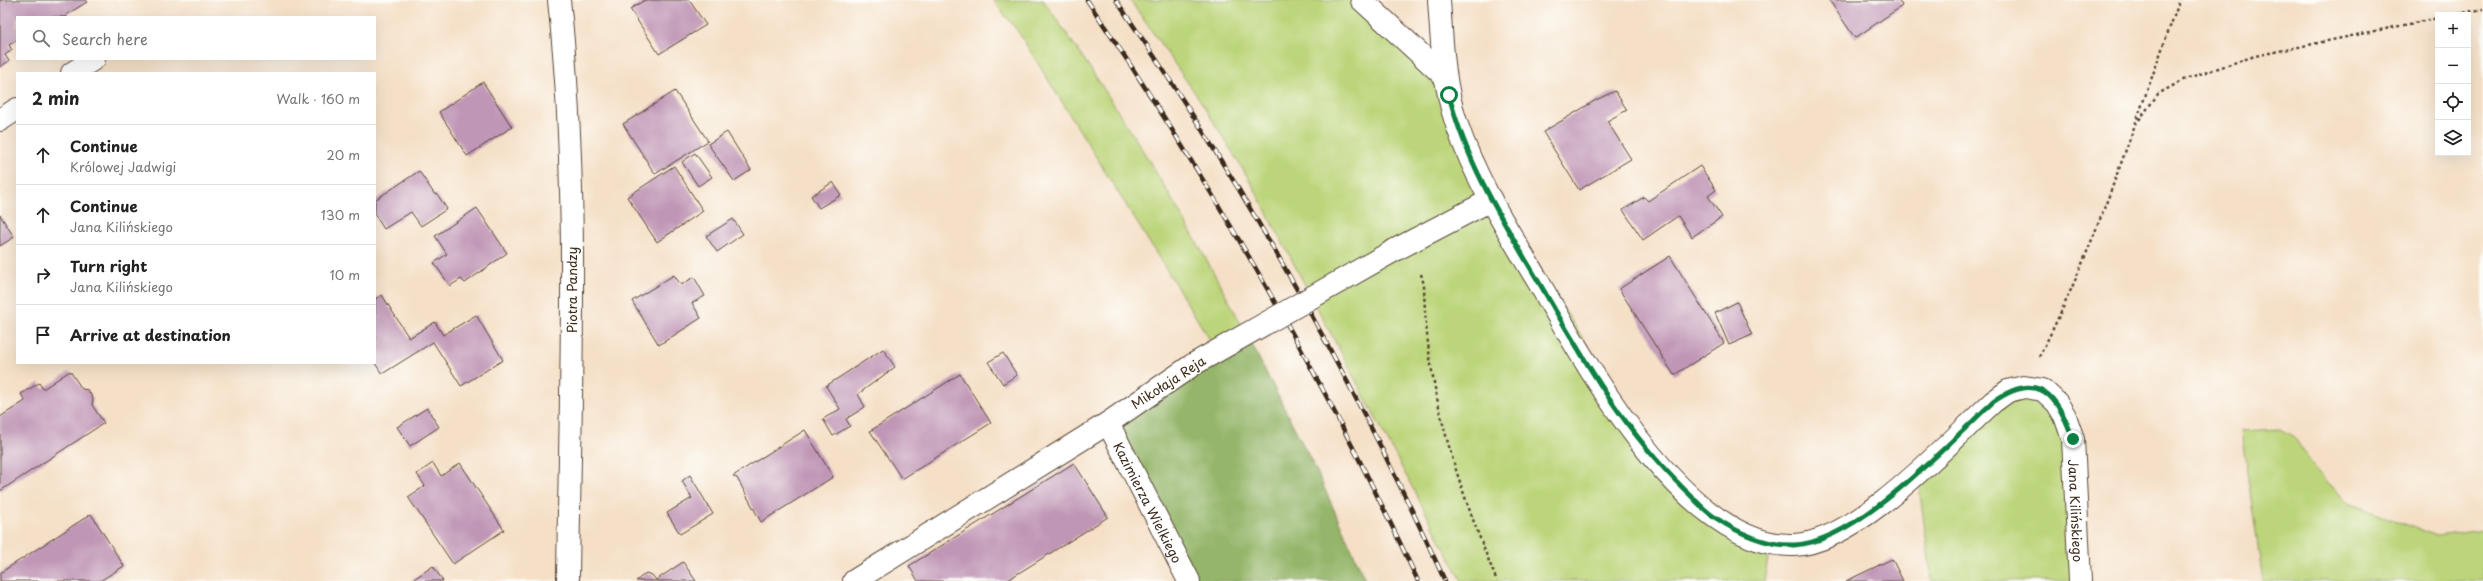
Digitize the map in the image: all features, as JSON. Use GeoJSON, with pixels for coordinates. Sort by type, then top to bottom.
{"type":"FeatureCollection","features":[{"type":"Feature","properties":{"kind":"street","name":"Piotra Pandzy"},"geometry":{"type":"LineString","coordinates":[[559,0],[567,77],[572,173],[568,581]]}},
{"type":"Feature","properties":{"kind":"street"},"geometry":{"type":"LineString","coordinates":[[1362,0],[1444,76]]}},
{"type":"Feature","properties":{"kind":"street","name":"Jana Kilińskiego"},"geometry":{"type":"LineString","coordinates":[[1439,0],[1444,76],[1456,124],[1469,157],[1490,200],[1597,383],[1633,432],[1673,478],[1714,517],[1740,532],[1766,542],[1794,545],[1813,542],[1870,513],[1896,492],[1993,402],[2008,391],[2024,387],[2043,390],[2057,403],[2065,416],[2073,439],[2080,581]]}},
{"type":"Feature","properties":{"kind":"street"},"geometry":{"type":"LineString","coordinates":[[74,72],[92,60]]}},
{"type":"Feature","properties":{"kind":"street"},"geometry":{"type":"LineString","coordinates":[[0,120],[16,110]]}},
{"type":"Feature","properties":{"kind":"street","name":"Mikołaja Reja"},"geometry":{"type":"LineString","coordinates":[[854,581],[1108,423],[1194,364],[1403,246],[1490,200]]}},
{"type":"Feature","properties":{"kind":"street","name":"Kazimierza Wielkiego"},"geometry":{"type":"LineString","coordinates":[[1108,423],[1189,581]]}},
{"type":"Feature","properties":{"kind":"path"},"geometry":{"type":"LineString","coordinates":[[2024,387],[2078,279],[2136,124],[2180,0]]}},
{"type":"Feature","properties":{"kind":"path"},"geometry":{"type":"LineString","coordinates":[[2465,12],[2483,8]]}},
{"type":"Feature","properties":{"kind":"path"},"geometry":{"type":"LineString","coordinates":[[2136,124],[2158,94],[2185,79],[2255,56],[2435,19]]}},
{"type":"Feature","properties":{"kind":"path"},"geometry":{"type":"LineString","coordinates":[[1403,246],[1424,285],[1428,355],[1438,407],[1465,503],[1497,581]]}},
{"type":"Feature","properties":{"kind":"green space"},"geometry":{"type":"Polygon","coordinates":[[[993,0],[1043,0],[1099,82],[1152,166],[1202,251],[1249,339],[1220,356],[1019,33],[993,0]]]}},
{"type":"Feature","properties":{"kind":"green space"},"geometry":{"type":"Polygon","coordinates":[[[1130,0],[1362,0],[1444,76],[1469,157],[1664,468],[1766,542],[1768,558],[1764,581],[1462,581],[1250,181],[1202,103],[1130,0]]]}},
{"type":"Feature","properties":{"kind":"green space"},"geometry":{"type":"Polygon","coordinates":[[[1249,339],[1318,474],[1366,581],[1189,581],[1108,423],[1249,339]]]}},
{"type":"Feature","properties":{"kind":"green space"},"geometry":{"type":"Polygon","coordinates":[[[2024,387],[2065,416],[2080,581],[1932,581],[1917,472],[2024,387]]]}},
{"type":"Feature","properties":{"kind":"green space"},"geometry":{"type":"Polygon","coordinates":[[[2280,429],[2294,437],[2317,471],[2348,503],[2437,536],[2483,530],[2483,581],[2263,581],[2241,431],[2280,429]]]}},
{"type":"Feature","properties":{"kind":"building"},"geometry":{"type":"Polygon","coordinates":[[[0,0],[85,0],[87,2],[66,16],[16,16],[16,41],[9,45],[12,50],[5,55],[9,61],[0,67],[0,0]]]}},
{"type":"Feature","properties":{"kind":"building"},"geometry":{"type":"Polygon","coordinates":[[[645,0],[689,0],[706,25],[659,54],[630,9],[645,0]]]}},
{"type":"Feature","properties":{"kind":"building"},"geometry":{"type":"Polygon","coordinates":[[[1829,0],[1899,0],[1902,6],[1855,38],[1829,0]]]}},
{"type":"Feature","properties":{"kind":"building"},"geometry":{"type":"Polygon","coordinates":[[[483,82],[512,127],[467,156],[439,112],[483,82]]]}},
{"type":"Feature","properties":{"kind":"building"},"geometry":{"type":"Polygon","coordinates":[[[675,91],[708,141],[655,174],[623,124],[675,91]]]}},
{"type":"Feature","properties":{"kind":"building"},"geometry":{"type":"Polygon","coordinates":[[[1615,91],[1627,110],[1607,121],[1631,159],[1579,190],[1543,132],[1596,100],[1615,91]]]}},
{"type":"Feature","properties":{"kind":"building"},"geometry":{"type":"Polygon","coordinates":[[[727,132],[751,170],[734,181],[708,144],[727,132]]]}},
{"type":"Feature","properties":{"kind":"building"},"geometry":{"type":"Polygon","coordinates":[[[695,153],[712,177],[698,186],[682,162],[695,153]]]}},
{"type":"Feature","properties":{"kind":"building"},"geometry":{"type":"Polygon","coordinates":[[[674,166],[703,211],[657,242],[627,197],[674,166]]]}},
{"type":"Feature","properties":{"kind":"building"},"geometry":{"type":"Polygon","coordinates":[[[1700,166],[1716,190],[1708,196],[1722,217],[1692,237],[1678,216],[1643,240],[1623,210],[1644,197],[1648,201],[1700,166]]]}},
{"type":"Feature","properties":{"kind":"building"},"geometry":{"type":"Polygon","coordinates":[[[419,171],[435,195],[437,194],[447,209],[421,226],[411,212],[384,229],[376,217],[376,199],[419,171]]]}},
{"type":"Feature","properties":{"kind":"building"},"geometry":{"type":"Polygon","coordinates":[[[833,182],[841,195],[819,208],[811,196],[833,182]]]}},
{"type":"Feature","properties":{"kind":"building"},"geometry":{"type":"Polygon","coordinates":[[[477,208],[507,253],[465,283],[461,279],[450,286],[434,263],[447,254],[435,236],[477,208]]]}},
{"type":"Feature","properties":{"kind":"building"},"geometry":{"type":"Polygon","coordinates":[[[0,215],[14,237],[0,246],[0,215]]]}},
{"type":"Feature","properties":{"kind":"building"},"geometry":{"type":"Polygon","coordinates":[[[733,219],[743,234],[717,252],[706,236],[733,219]]]}},
{"type":"Feature","properties":{"kind":"building"},"geometry":{"type":"Polygon","coordinates":[[[1670,256],[1724,343],[1674,375],[1619,289],[1670,256]]]}},
{"type":"Feature","properties":{"kind":"building"},"geometry":{"type":"Polygon","coordinates":[[[674,275],[681,285],[694,277],[705,296],[692,303],[701,318],[659,345],[632,301],[674,275]]]}},
{"type":"Feature","properties":{"kind":"building"},"geometry":{"type":"Polygon","coordinates":[[[382,295],[409,338],[435,322],[443,335],[476,315],[503,360],[461,386],[433,342],[382,374],[376,364],[376,298],[382,295]]]}},
{"type":"Feature","properties":{"kind":"building"},"geometry":{"type":"Polygon","coordinates":[[[1737,302],[1752,335],[1729,345],[1715,313],[1737,302]]]}},
{"type":"Feature","properties":{"kind":"building"},"geometry":{"type":"Polygon","coordinates":[[[883,349],[895,367],[858,394],[865,407],[846,419],[850,426],[833,436],[823,419],[840,409],[826,386],[883,349]]]}},
{"type":"Feature","properties":{"kind":"building"},"geometry":{"type":"Polygon","coordinates":[[[1003,353],[1017,375],[1003,384],[988,362],[1003,353]]]}},
{"type":"Feature","properties":{"kind":"building"},"geometry":{"type":"Polygon","coordinates":[[[70,371],[82,389],[88,390],[93,399],[92,405],[104,423],[0,491],[0,417],[25,401],[21,394],[39,383],[43,389],[70,371]]]}},
{"type":"Feature","properties":{"kind":"building"},"geometry":{"type":"Polygon","coordinates":[[[960,374],[991,423],[902,479],[870,431],[960,374]]]}},
{"type":"Feature","properties":{"kind":"building"},"geometry":{"type":"Polygon","coordinates":[[[427,408],[439,427],[410,446],[397,427],[427,408]]]}},
{"type":"Feature","properties":{"kind":"building"},"geometry":{"type":"Polygon","coordinates":[[[805,430],[833,477],[761,522],[737,478],[733,476],[805,430]]]}},
{"type":"Feature","properties":{"kind":"building"},"geometry":{"type":"Polygon","coordinates":[[[433,463],[441,476],[460,463],[504,530],[453,564],[408,497],[425,486],[417,474],[433,463]]]}},
{"type":"Feature","properties":{"kind":"building"},"geometry":{"type":"Polygon","coordinates":[[[1074,463],[1108,517],[1006,581],[918,581],[909,566],[1074,463]]]}},
{"type":"Feature","properties":{"kind":"building"},"geometry":{"type":"Polygon","coordinates":[[[690,475],[713,514],[680,534],[667,513],[692,498],[682,481],[690,475]]]}},
{"type":"Feature","properties":{"kind":"building"},"geometry":{"type":"Polygon","coordinates":[[[91,514],[124,566],[100,581],[0,581],[0,573],[91,514]]]}},
{"type":"Feature","properties":{"kind":"building"},"geometry":{"type":"Polygon","coordinates":[[[1892,559],[1903,581],[1846,581],[1892,559]]]}},
{"type":"Feature","properties":{"kind":"building"},"geometry":{"type":"Polygon","coordinates":[[[683,562],[696,581],[636,581],[646,573],[652,575],[656,580],[683,562]]]}},
{"type":"Feature","properties":{"kind":"building"},"geometry":{"type":"Polygon","coordinates":[[[433,566],[443,581],[411,581],[433,566]]]}},
{"type":"Feature","properties":{"kind":"railway"},"geometry":{"type":"LineString","coordinates":[[1087,0],[1179,140],[1264,284],[1344,431],[1382,505],[1418,581]]}},
{"type":"Feature","properties":{"kind":"railway"},"geometry":{"type":"LineString","coordinates":[[1116,0],[1163,69],[1208,140],[1294,283],[1373,431],[1445,581]]}},
{"type":"Feature","properties":{"kind":"route"},"geometry":{"type":"LineString","coordinates":[[1449,95],[1456,124],[1469,157],[1490,200],[1597,383],[1633,432],[1673,478],[1714,517],[1740,532],[1766,542],[1794,545],[1813,542],[1824,538],[1870,513],[1896,492],[1993,402],[2008,391],[2024,387],[2043,390],[2057,403],[2065,416],[2073,439]]}}]}
